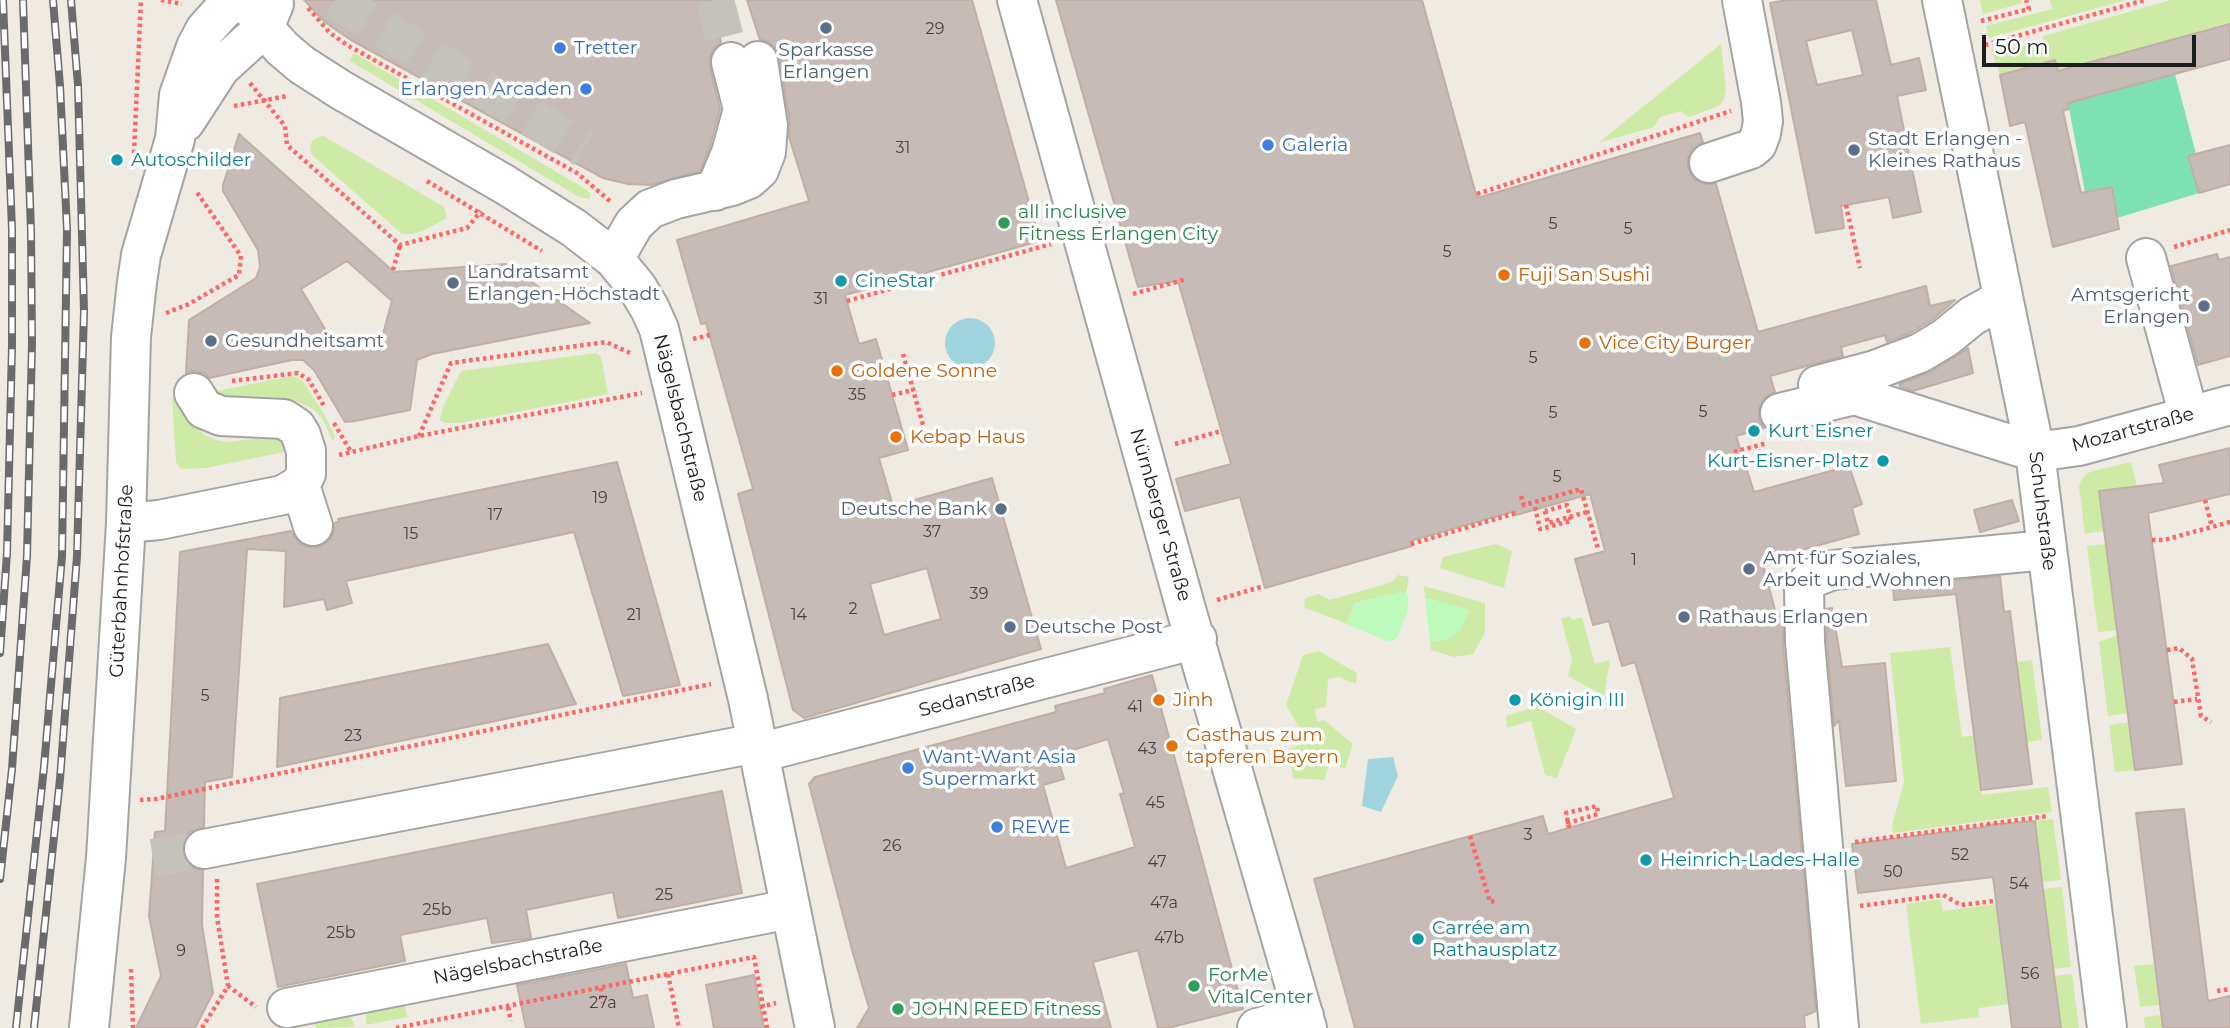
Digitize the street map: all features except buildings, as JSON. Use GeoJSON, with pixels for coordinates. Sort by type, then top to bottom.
{"type":"FeatureCollection","features":[{"type":"Feature","properties":{"kind":"street","name":"Güterbahnhofstraße"},"geometry":{"type":"LineString","coordinates":[[89,1028],[106,858],[126,523],[131,337],[137,282],[141,255],[175,139],[180,95],[196,47],[205,30],[236,0]]}},
{"type":"Feature","properties":{"kind":"street","name":"Nürnberger Straße"},"geometry":{"type":"LineString","coordinates":[[1017,0],[1305,1022]]}},
{"type":"Feature","properties":{"kind":"street"},"geometry":{"type":"LineString","coordinates":[[1709,163],[1741,154],[1757,144],[1763,121],[1742,0]]}},
{"type":"Feature","properties":{"kind":"street","name":"Güterbahnhofstraße"},"geometry":{"type":"LineString","coordinates":[[175,139],[220,68],[263,9]]}},
{"type":"Feature","properties":{"kind":"street","name":"Nägelsbachstraße"},"geometry":{"type":"LineString","coordinates":[[263,9],[284,49],[316,75],[504,184],[574,228],[614,259],[637,287],[659,329],[743,677],[815,1028]]}},
{"type":"Feature","properties":{"kind":"street","name":"Schuhstraße"},"geometry":{"type":"LineString","coordinates":[[1948,28],[2035,452],[2107,1028]]}},
{"type":"Feature","properties":{"kind":"street"},"geometry":{"type":"LineString","coordinates":[[614,259],[634,225],[650,209],[676,199],[715,191],[731,153],[743,109],[745,61]]}},
{"type":"Feature","properties":{"kind":"street"},"geometry":{"type":"LineString","coordinates":[[2146,258],[2189,416]]}},
{"type":"Feature","properties":{"kind":"street"},"geometry":{"type":"LineString","coordinates":[[2003,299],[1972,316],[1945,338],[1920,353],[1778,405],[1854,395],[2035,452]]}},
{"type":"Feature","properties":{"kind":"street"},"geometry":{"type":"LineString","coordinates":[[194,393],[204,409],[221,416],[284,419],[302,435],[303,473],[313,526]]}},
{"type":"Feature","properties":{"kind":"street","name":"Mozartstraße"},"geometry":{"type":"LineString","coordinates":[[2035,452],[2079,446],[2230,405]]}},
{"type":"Feature","properties":{"kind":"street"},"geometry":{"type":"LineString","coordinates":[[126,523],[159,520],[283,495],[303,473]]}},
{"type":"Feature","properties":{"kind":"street"},"geometry":{"type":"LineString","coordinates":[[1839,1028],[1805,642],[1804,589],[1812,578],[1833,570],[2047,551]]}},
{"type":"Feature","properties":{"kind":"street","name":"Sedanstraße"},"geometry":{"type":"LineString","coordinates":[[758,748],[1192,624]]}},
{"type":"Feature","properties":{"kind":"street"},"geometry":{"type":"LineString","coordinates":[[211,847],[758,748]]}},
{"type":"Feature","properties":{"kind":"street","name":"Nägelsbachstraße"},"geometry":{"type":"LineString","coordinates":[[275,1010],[790,909]]}},
{"type":"Feature","properties":{"kind":"street"},"geometry":{"type":"LineString","coordinates":[[1257,1028],[1305,1022]]}},
{"type":"Feature","properties":{"kind":"path"},"geometry":{"type":"LineString","coordinates":[[134,162],[141,0]]}},
{"type":"Feature","properties":{"kind":"path"},"geometry":{"type":"LineString","coordinates":[[161,0],[182,4]]}},
{"type":"Feature","properties":{"kind":"path"},"geometry":{"type":"LineString","coordinates":[[1948,28],[2029,9],[2026,0]]}},
{"type":"Feature","properties":{"kind":"path"},"geometry":{"type":"LineString","coordinates":[[1948,28],[2145,0]]}},
{"type":"Feature","properties":{"kind":"path"},"geometry":{"type":"LineString","coordinates":[[288,96],[296,103]]}},
{"type":"Feature","properties":{"kind":"path"},"geometry":{"type":"LineString","coordinates":[[262,99],[285,127],[287,145],[400,245]]}},
{"type":"Feature","properties":{"kind":"path"},"geometry":{"type":"LineString","coordinates":[[1477,194],[1761,102]]}},
{"type":"Feature","properties":{"kind":"path"},"geometry":{"type":"LineString","coordinates":[[416,175],[552,257]]}},
{"type":"Feature","properties":{"kind":"path"},"geometry":{"type":"LineString","coordinates":[[400,245],[467,228],[504,184]]}},
{"type":"Feature","properties":{"kind":"path"},"geometry":{"type":"LineString","coordinates":[[165,313],[190,304],[239,275],[241,256],[196,191]]}},
{"type":"Feature","properties":{"kind":"path"},"geometry":{"type":"LineString","coordinates":[[1846,205],[1860,268]]}},
{"type":"Feature","properties":{"kind":"path"},"geometry":{"type":"LineString","coordinates":[[2146,258],[2230,230]]}},
{"type":"Feature","properties":{"kind":"path"},"geometry":{"type":"LineString","coordinates":[[847,301],[1083,235]]}},
{"type":"Feature","properties":{"kind":"path"},"geometry":{"type":"LineString","coordinates":[[393,270],[400,245]]}},
{"type":"Feature","properties":{"kind":"path"},"geometry":{"type":"LineString","coordinates":[[1102,303],[1187,279]]}},
{"type":"Feature","properties":{"kind":"path"},"geometry":{"type":"LineString","coordinates":[[419,436],[451,363],[606,342],[628,354],[634,352],[629,340]]}},
{"type":"Feature","properties":{"kind":"path"},"geometry":{"type":"LineString","coordinates":[[903,354],[923,425]]}},
{"type":"Feature","properties":{"kind":"path"},"geometry":{"type":"LineString","coordinates":[[892,396],[913,390]]}},
{"type":"Feature","properties":{"kind":"path"},"geometry":{"type":"LineString","coordinates":[[303,473],[419,436],[645,392],[647,404]]}},
{"type":"Feature","properties":{"kind":"path"},"geometry":{"type":"LineString","coordinates":[[1143,453],[1221,431]]}},
{"type":"Feature","properties":{"kind":"path"},"geometry":{"type":"LineString","coordinates":[[1521,496],[1524,505],[1581,489],[1598,549]]}},
{"type":"Feature","properties":{"kind":"path"},"geometry":{"type":"LineString","coordinates":[[2205,500],[2212,527]]}},
{"type":"Feature","properties":{"kind":"path"},"geometry":{"type":"LineString","coordinates":[[1535,507],[1540,529],[1571,521],[1567,505],[1545,510],[1548,523],[1587,512]]}},
{"type":"Feature","properties":{"kind":"path"},"geometry":{"type":"LineString","coordinates":[[1411,544],[1516,513]]}},
{"type":"Feature","properties":{"kind":"path"},"geometry":{"type":"LineString","coordinates":[[2152,540],[2164,540],[2230,522]]}},
{"type":"Feature","properties":{"kind":"path"},"geometry":{"type":"LineString","coordinates":[[1192,624],[1264,586]]}},
{"type":"Feature","properties":{"kind":"path"},"geometry":{"type":"LineString","coordinates":[[2167,650],[2179,648],[2192,659],[2201,716],[2211,722]]}},
{"type":"Feature","properties":{"kind":"path"},"geometry":{"type":"LineString","coordinates":[[109,799],[156,799],[743,677]]}},
{"type":"Feature","properties":{"kind":"path"},"geometry":{"type":"LineString","coordinates":[[2174,702],[2197,699]]}},
{"type":"Feature","properties":{"kind":"path"},"geometry":{"type":"LineString","coordinates":[[1597,806],[1598,814],[1568,822],[1569,828],[1566,813],[1597,806]]}},
{"type":"Feature","properties":{"kind":"path"},"geometry":{"type":"LineString","coordinates":[[1847,843],[2080,813]]}},
{"type":"Feature","properties":{"kind":"path"},"geometry":{"type":"LineString","coordinates":[[1470,836],[1490,902],[1495,901]]}},
{"type":"Feature","properties":{"kind":"path"},"geometry":{"type":"LineString","coordinates":[[202,1028],[228,986],[217,917],[211,847]]}},
{"type":"Feature","properties":{"kind":"path"},"geometry":{"type":"LineString","coordinates":[[1856,897],[1857,906],[1943,895],[1961,905],[1994,901]]}},
{"type":"Feature","properties":{"kind":"path"},"geometry":{"type":"LineString","coordinates":[[661,934],[679,1028]]}},
{"type":"Feature","properties":{"kind":"path"},"geometry":{"type":"LineString","coordinates":[[396,1028],[754,957],[767,1028]]}},
{"type":"Feature","properties":{"kind":"path"},"geometry":{"type":"LineString","coordinates":[[228,986],[275,1010]]}},
{"type":"Feature","properties":{"kind":"path"},"geometry":{"type":"LineString","coordinates":[[601,988],[603,1003]]}},
{"type":"Feature","properties":{"kind":"path"},"geometry":{"type":"LineString","coordinates":[[2217,991],[2230,989]]}},
{"type":"Feature","properties":{"kind":"path"},"geometry":{"type":"LineString","coordinates":[[762,1007],[783,1002]]}},
{"type":"Feature","properties":{"kind":"path"},"geometry":{"type":"LineString","coordinates":[[508,1007],[511,1021]]}},
{"type":"Feature","properties":{"kind":"green space"},"geometry":{"type":"Polygon","coordinates":[[[1980,0],[2021,0],[2022,3],[1983,14],[1980,0]]]}},
{"type":"Feature","properties":{"kind":"green space"},"geometry":{"type":"Polygon","coordinates":[[[2050,0],[2126,0],[1989,38],[1986,26],[2052,9],[2050,0]]]}},
{"type":"Feature","properties":{"kind":"green space"},"geometry":{"type":"Polygon","coordinates":[[[2171,0],[2230,0],[2230,24],[2058,71],[2054,60],[2000,75],[1991,49],[2004,46],[2006,50],[2043,41],[2043,36],[2171,0]]]}},
{"type":"Feature","properties":{"kind":"green space"},"geometry":{"type":"Polygon","coordinates":[[[1721,44],[1726,88],[1724,100],[1719,106],[1689,117],[1681,111],[1660,117],[1654,127],[1598,143],[1721,44]]]}},
{"type":"Feature","properties":{"kind":"green space"},"geometry":{"type":"Polygon","coordinates":[[[354,53],[584,188],[591,194],[589,199],[579,197],[350,61],[354,53]]]}},
{"type":"Feature","properties":{"kind":"green space"},"geometry":{"type":"Polygon","coordinates":[[[2175,74],[2196,154],[2189,157],[2199,193],[2117,218],[2112,187],[2085,192],[2068,103],[2175,74]]]}},
{"type":"Feature","properties":{"kind":"green space"},"geometry":{"type":"Polygon","coordinates":[[[322,135],[444,207],[447,218],[423,231],[402,234],[312,155],[312,141],[322,135]]]}},
{"type":"Feature","properties":{"kind":"green space"},"geometry":{"type":"Polygon","coordinates":[[[596,353],[601,357],[608,394],[461,423],[444,423],[440,420],[443,407],[461,371],[596,353]]]}},
{"type":"Feature","properties":{"kind":"green space"},"geometry":{"type":"Polygon","coordinates":[[[292,376],[304,383],[324,414],[335,436],[333,442],[322,418],[313,409],[294,400],[271,397],[234,403],[219,396],[217,391],[292,376]]]}},
{"type":"Feature","properties":{"kind":"green space"},"geometry":{"type":"Polygon","coordinates":[[[172,398],[178,398],[183,415],[205,435],[216,440],[228,442],[281,436],[294,450],[206,468],[181,469],[176,462],[172,398]]]}},
{"type":"Feature","properties":{"kind":"green space"},"geometry":{"type":"Polygon","coordinates":[[[2131,462],[2137,486],[2099,491],[2104,531],[2085,534],[2079,487],[2082,479],[2093,471],[2131,462]]]}},
{"type":"Feature","properties":{"kind":"green space"},"geometry":{"type":"Polygon","coordinates":[[[1496,544],[1512,551],[1504,588],[1440,568],[1443,557],[1496,544]]]}},
{"type":"Feature","properties":{"kind":"green space"},"geometry":{"type":"Polygon","coordinates":[[[2106,544],[2117,630],[2098,632],[2087,546],[2106,544]]]}},
{"type":"Feature","properties":{"kind":"green space"},"geometry":{"type":"Polygon","coordinates":[[[1398,575],[1409,577],[1406,594],[1401,592],[1355,603],[1347,624],[1304,607],[1305,598],[1319,594],[1330,600],[1392,582],[1398,575]]]}},
{"type":"Feature","properties":{"kind":"green space"},"geometry":{"type":"Polygon","coordinates":[[[1424,586],[1485,603],[1485,633],[1473,654],[1454,657],[1431,650],[1430,641],[1447,640],[1469,610],[1425,598],[1424,586]]]}},
{"type":"Feature","properties":{"kind":"green space"},"geometry":{"type":"Polygon","coordinates":[[[1401,592],[1409,599],[1407,613],[1397,638],[1389,642],[1347,624],[1355,603],[1401,592]]]}},
{"type":"Feature","properties":{"kind":"green space"},"geometry":{"type":"Polygon","coordinates":[[[1425,598],[1469,610],[1460,631],[1447,640],[1430,641],[1425,598]]]}},
{"type":"Feature","properties":{"kind":"green space"},"geometry":{"type":"Polygon","coordinates":[[[1570,616],[1572,620],[1582,617],[1595,664],[1610,660],[1604,696],[1568,676],[1572,659],[1561,619],[1570,616]]]}},
{"type":"Feature","properties":{"kind":"green space"},"geometry":{"type":"Polygon","coordinates":[[[2118,635],[2128,713],[2108,716],[2099,642],[2118,635]]]}},
{"type":"Feature","properties":{"kind":"green space"},"geometry":{"type":"Polygon","coordinates":[[[1950,647],[1962,737],[1975,735],[1982,795],[2048,787],[2052,812],[1893,833],[1892,826],[1904,782],[1890,653],[1950,647]]]}},
{"type":"Feature","properties":{"kind":"green space"},"geometry":{"type":"Polygon","coordinates":[[[1319,651],[1357,673],[1356,684],[1339,677],[1328,679],[1326,707],[1315,709],[1317,722],[1324,720],[1353,744],[1345,768],[1329,765],[1324,780],[1293,778],[1288,749],[1302,744],[1302,732],[1286,705],[1303,655],[1319,651]]]}},
{"type":"Feature","properties":{"kind":"green space"},"geometry":{"type":"Polygon","coordinates":[[[2032,660],[2042,740],[2027,742],[2016,662],[2032,660]]]}},
{"type":"Feature","properties":{"kind":"green space"},"geometry":{"type":"Polygon","coordinates":[[[1537,706],[1576,729],[1557,778],[1545,775],[1531,721],[1507,728],[1506,716],[1537,706]]]}},
{"type":"Feature","properties":{"kind":"green space"},"geometry":{"type":"Polygon","coordinates":[[[2129,722],[2135,770],[2115,772],[2109,725],[2129,722]]]}},
{"type":"Feature","properties":{"kind":"green space"},"geometry":{"type":"Polygon","coordinates":[[[2053,819],[2061,880],[2042,882],[2035,821],[2053,819]]]}},
{"type":"Feature","properties":{"kind":"green space"},"geometry":{"type":"Polygon","coordinates":[[[2062,887],[2071,967],[2053,969],[2043,889],[2062,887]]]}},
{"type":"Feature","properties":{"kind":"green space"},"geometry":{"type":"Polygon","coordinates":[[[1940,899],[1943,911],[1997,904],[2009,1004],[1978,1008],[1979,1017],[1921,1024],[1906,904],[1940,899]]]}},
{"type":"Feature","properties":{"kind":"green space"},"geometry":{"type":"Polygon","coordinates":[[[2154,964],[2159,1005],[2140,1007],[2134,966],[2154,964]]]}},
{"type":"Feature","properties":{"kind":"green space"},"geometry":{"type":"Polygon","coordinates":[[[2072,974],[2079,1028],[2061,1028],[2054,976],[2072,974]]]}},
{"type":"Feature","properties":{"kind":"green space"},"geometry":{"type":"Polygon","coordinates":[[[403,997],[407,1017],[366,1025],[366,1004],[403,997]]]}},
{"type":"Feature","properties":{"kind":"green space"},"geometry":{"type":"Polygon","coordinates":[[[347,1008],[355,1027],[316,1028],[315,1014],[347,1008]]]}},
{"type":"Feature","properties":{"kind":"green space"},"geometry":{"type":"Polygon","coordinates":[[[2161,1015],[2163,1028],[2145,1028],[2144,1017],[2161,1015]]]}},
{"type":"Feature","properties":{"kind":"water"},"geometry":{"type":"Polygon","coordinates":[[[970,318],[988,325],[995,343],[988,361],[970,368],[952,361],[945,343],[952,325],[970,318]]]}},
{"type":"Feature","properties":{"kind":"water"},"geometry":{"type":"Polygon","coordinates":[[[1393,757],[1398,776],[1381,812],[1362,806],[1368,759],[1393,757]]]}},
{"type":"Feature","properties":{"kind":"tunnel"},"geometry":{"type":"LineString","coordinates":[[335,0],[584,149]]}},
{"type":"Feature","properties":{"kind":"tunnel"},"geometry":{"type":"LineString","coordinates":[[715,0],[731,62]]}},
{"type":"Feature","properties":{"kind":"tunnel"},"geometry":{"type":"LineString","coordinates":[[153,858],[204,849]]}},
{"type":"Feature","properties":{"kind":"railway"},"geometry":{"type":"LineString","coordinates":[[0,653],[7,553],[12,346],[12,229],[3,0]]}},
{"type":"Feature","properties":{"kind":"railway"},"geometry":{"type":"LineString","coordinates":[[0,879],[12,769],[27,556],[32,344],[23,0]]}},
{"type":"Feature","properties":{"kind":"railway"},"geometry":{"type":"LineString","coordinates":[[16,1028],[44,767],[62,556],[67,229],[53,0]]}},
{"type":"Feature","properties":{"kind":"railway"},"geometry":{"type":"LineString","coordinates":[[34,1028],[60,779],[77,556],[84,311],[78,85],[71,0]]}},
{"type":"Feature","properties":{"kind":"place","name":"Sparkasse Erlangen"},"geometry":{"type":"Point","coordinates":[826,28]}},
{"type":"Feature","properties":{"kind":"place","name":"Tretter"},"geometry":{"type":"Point","coordinates":[560,48]}},
{"type":"Feature","properties":{"kind":"place","name":"Erlangen Arcaden"},"geometry":{"type":"Point","coordinates":[586,89]}},
{"type":"Feature","properties":{"kind":"place","name":"Galeria"},"geometry":{"type":"Point","coordinates":[1268,145]}},
{"type":"Feature","properties":{"kind":"place","name":"Stadt Erlangen - Kleines Rathaus"},"geometry":{"type":"Point","coordinates":[1854,150]}},
{"type":"Feature","properties":{"kind":"place","name":"Autoschilder"},"geometry":{"type":"Point","coordinates":[117,160]}},
{"type":"Feature","properties":{"kind":"place","name":"all inclusive Fitness Erlangen City"},"geometry":{"type":"Point","coordinates":[1004,223]}},
{"type":"Feature","properties":{"kind":"place","name":"Fuji San Sushi"},"geometry":{"type":"Point","coordinates":[1504,275]}},
{"type":"Feature","properties":{"kind":"place","name":"CineStar"},"geometry":{"type":"Point","coordinates":[841,281]}},
{"type":"Feature","properties":{"kind":"place","name":"Landratsamt Erlangen-Höchstadt"},"geometry":{"type":"Point","coordinates":[453,283]}},
{"type":"Feature","properties":{"kind":"place","name":"Amtsgericht Erlangen"},"geometry":{"type":"Point","coordinates":[2204,306]}},
{"type":"Feature","properties":{"kind":"place","name":"Gesundheitsamt"},"geometry":{"type":"Point","coordinates":[211,341]}},
{"type":"Feature","properties":{"kind":"place","name":"Vice City Burger"},"geometry":{"type":"Point","coordinates":[1585,343]}},
{"type":"Feature","properties":{"kind":"place","name":"Goldene Sonne"},"geometry":{"type":"Point","coordinates":[837,371]}},
{"type":"Feature","properties":{"kind":"place","name":"Kurt Eisner"},"geometry":{"type":"Point","coordinates":[1754,431]}},
{"type":"Feature","properties":{"kind":"place","name":"Kebap Haus"},"geometry":{"type":"Point","coordinates":[896,437]}},
{"type":"Feature","properties":{"kind":"place","name":"Kurt-Eisner-Platz"},"geometry":{"type":"Point","coordinates":[1883,461]}},
{"type":"Feature","properties":{"kind":"place","name":"Deutsche Bank"},"geometry":{"type":"Point","coordinates":[1001,509]}},
{"type":"Feature","properties":{"kind":"place","name":"Amt für Soziales, Arbeit und Wohnen"},"geometry":{"type":"Point","coordinates":[1749,569]}},
{"type":"Feature","properties":{"kind":"place","name":"Rathaus Erlangen"},"geometry":{"type":"Point","coordinates":[1684,617]}},
{"type":"Feature","properties":{"kind":"place","name":"Deutsche Post"},"geometry":{"type":"Point","coordinates":[1010,627]}},
{"type":"Feature","properties":{"kind":"place","name":"Jinh"},"geometry":{"type":"Point","coordinates":[1159,700]}},
{"type":"Feature","properties":{"kind":"place","name":"Königin III"},"geometry":{"type":"Point","coordinates":[1515,700]}},
{"type":"Feature","properties":{"kind":"place","name":"Gasthaus zum tapferen Bayern"},"geometry":{"type":"Point","coordinates":[1172,746]}},
{"type":"Feature","properties":{"kind":"place","name":"Want-Want Asia Supermarkt"},"geometry":{"type":"Point","coordinates":[908,768]}},
{"type":"Feature","properties":{"kind":"place","name":"REWE"},"geometry":{"type":"Point","coordinates":[997,827]}},
{"type":"Feature","properties":{"kind":"place","name":"Heinrich-Lades-Halle"},"geometry":{"type":"Point","coordinates":[1646,860]}},
{"type":"Feature","properties":{"kind":"place","name":"Carrée am Rathausplatz"},"geometry":{"type":"Point","coordinates":[1418,939]}},
{"type":"Feature","properties":{"kind":"place","name":"ForMe VitalCenter"},"geometry":{"type":"Point","coordinates":[1194,986]}},
{"type":"Feature","properties":{"kind":"place","name":"JOHN REED Fitness"},"geometry":{"type":"Point","coordinates":[898,1009]}}]}
